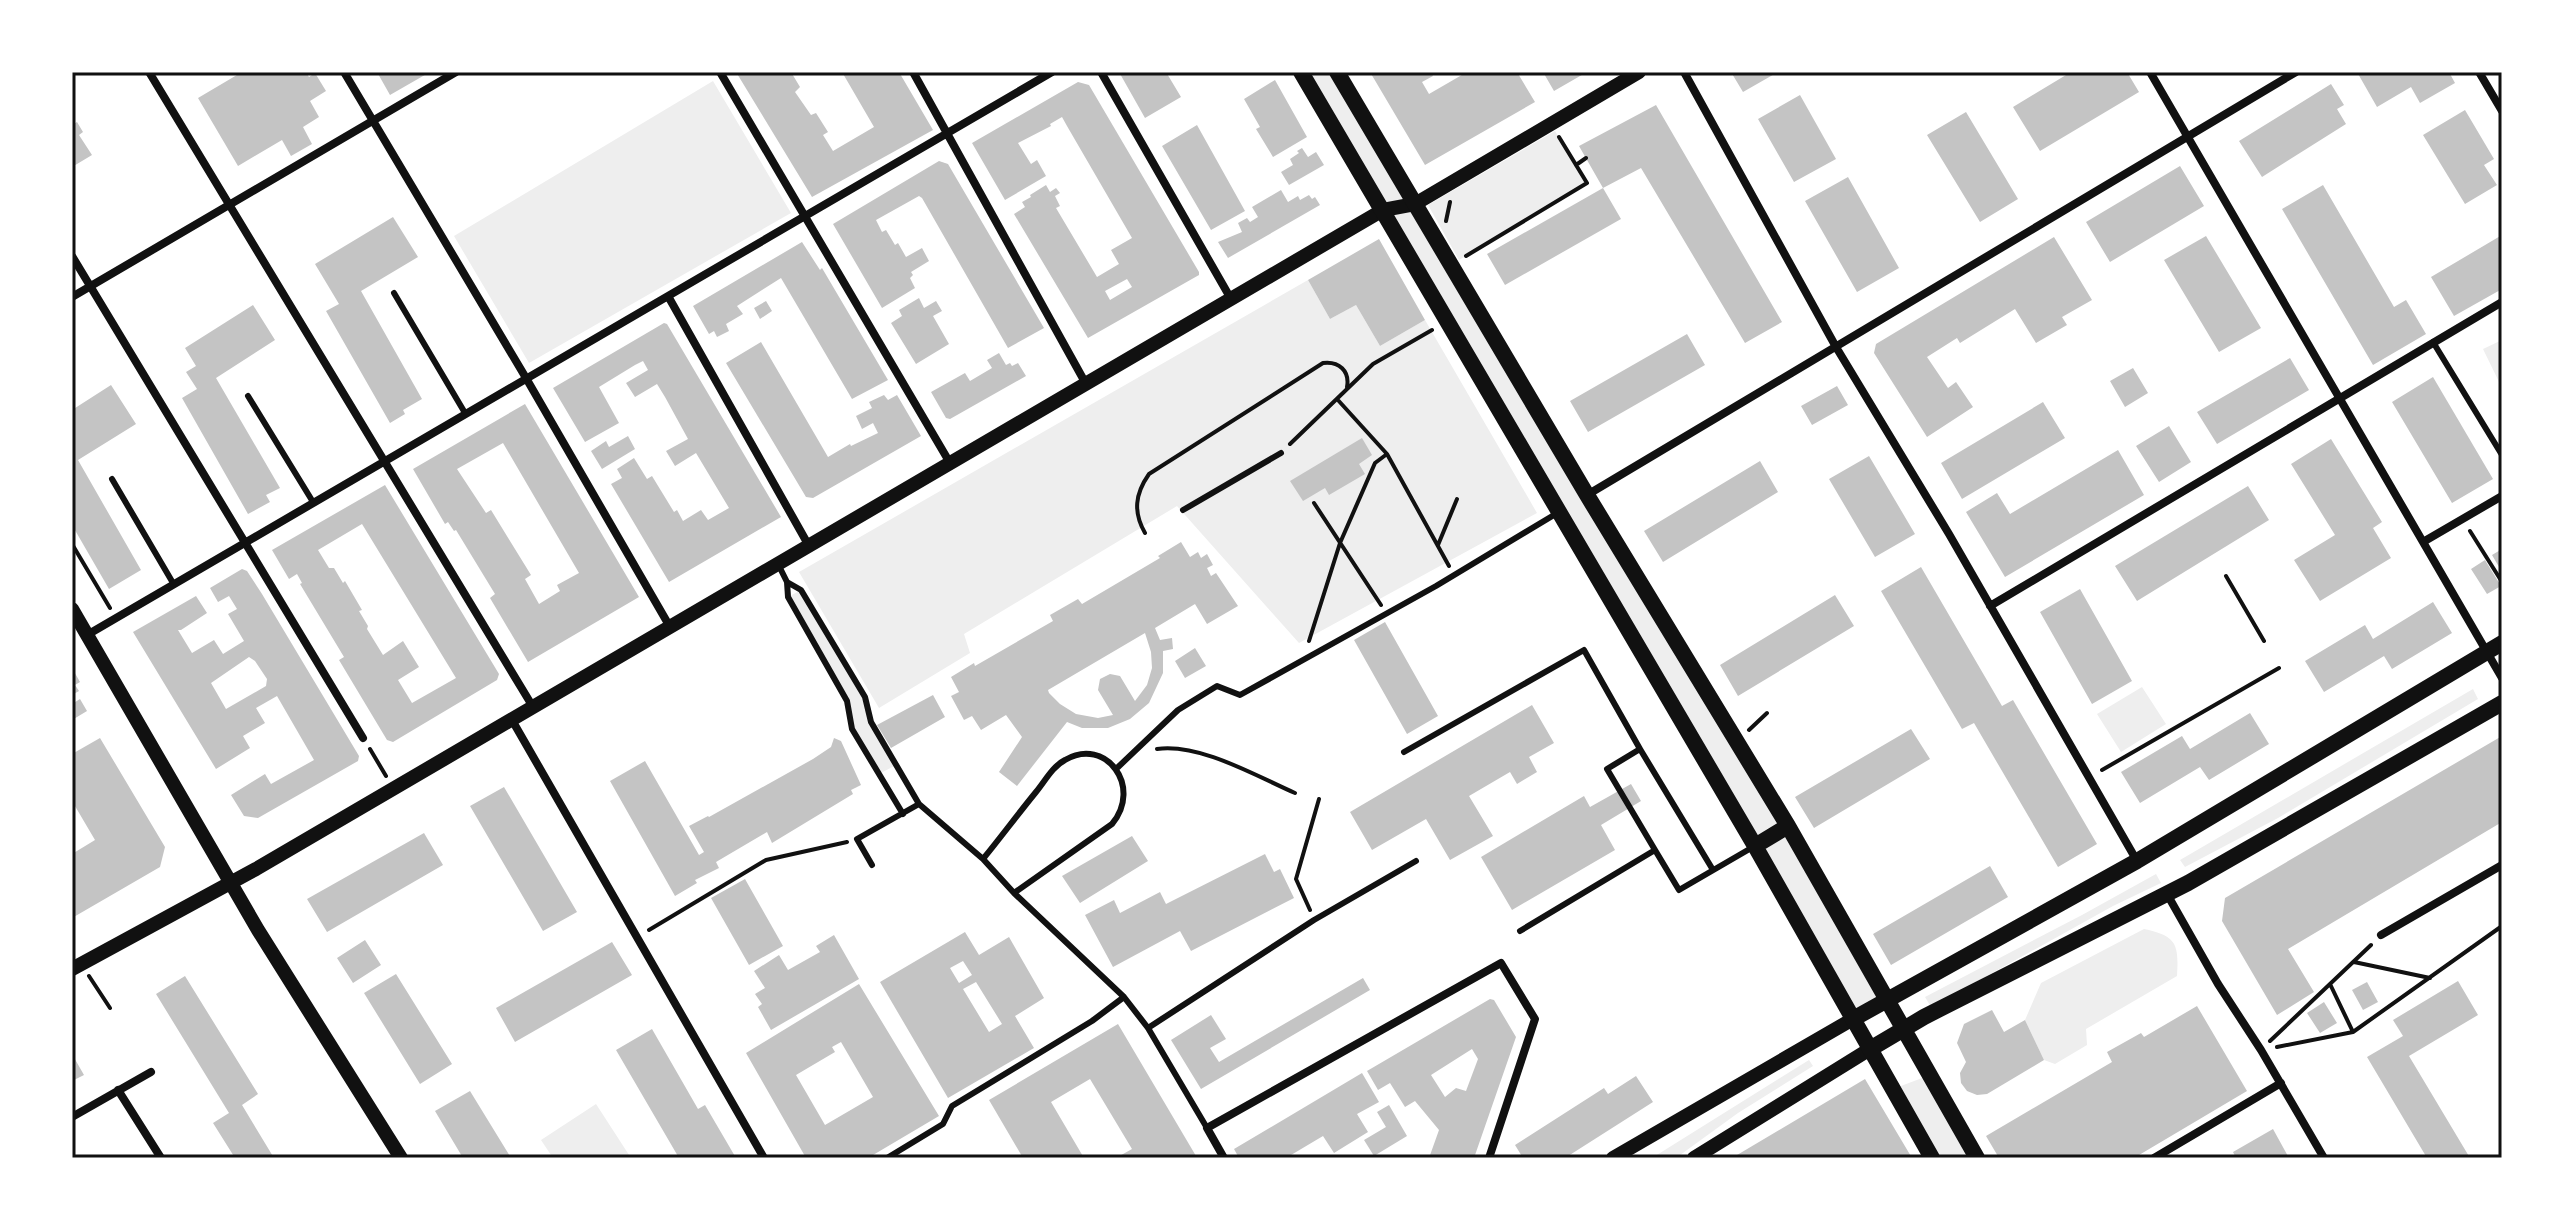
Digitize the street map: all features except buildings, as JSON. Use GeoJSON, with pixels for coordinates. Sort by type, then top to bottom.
{"type":"FeatureCollection","features":[{"type":"Feature","properties":{"kind":"main road"},"geometry":{"type":"LineString","coordinates":[[1301,72],[1755,846],[1932,1158]]}},
{"type":"Feature","properties":{"kind":"main road"},"geometry":{"type":"LineString","coordinates":[[1337,72],[1587,495],[1788,826],[1977,1158]]}},
{"type":"Feature","properties":{"kind":"main road"},"geometry":{"type":"LineString","coordinates":[[1853,1019],[2137,861],[2502,643]]}},
{"type":"Feature","properties":{"kind":"main road"},"geometry":{"type":"LineString","coordinates":[[1870,1049],[2188,883],[2502,703]]}},
{"type":"Feature","properties":{"kind":"main road"},"geometry":{"type":"LineString","coordinates":[[1755,846],[1788,826]]}},
{"type":"Feature","properties":{"kind":"street"},"geometry":{"type":"LineString","coordinates":[[149,72],[533,707]]}},
{"type":"Feature","properties":{"kind":"street"},"geometry":{"type":"LineString","coordinates":[[344,72],[670,627]]}},
{"type":"Feature","properties":{"kind":"street"},"geometry":{"type":"LineString","coordinates":[[72,297],[456,72]]}},
{"type":"Feature","properties":{"kind":"street"},"geometry":{"type":"LineString","coordinates":[[720,72],[950,463]]}},
{"type":"Feature","properties":{"kind":"street"},"geometry":{"type":"LineString","coordinates":[[913,72],[1086,384]]}},
{"type":"Feature","properties":{"kind":"street"},"geometry":{"type":"LineString","coordinates":[[87,635],[1052,72]]}},
{"type":"Feature","properties":{"kind":"street"},"geometry":{"type":"LineString","coordinates":[[1101,72],[1231,299]]}},
{"type":"Feature","properties":{"kind":"street"},"geometry":{"type":"LineString","coordinates":[[77,967],[232,883],[1383,210],[1415,204],[1639,72]]}},
{"type":"Feature","properties":{"kind":"street"},"geometry":{"type":"LineString","coordinates":[[1684,72],[1836,347],[2137,861]]}},
{"type":"Feature","properties":{"kind":"street"},"geometry":{"type":"LineString","coordinates":[[2150,72],[2502,678]]}},
{"type":"Feature","properties":{"kind":"street"},"geometry":{"type":"LineString","coordinates":[[1587,495],[2296,72]]}},
{"type":"Feature","properties":{"kind":"street"},"geometry":{"type":"LineString","coordinates":[[2479,72],[2502,111]]}},
{"type":"Feature","properties":{"kind":"street"},"geometry":{"type":"LineString","coordinates":[[72,256],[363,738]]}},
{"type":"Feature","properties":{"kind":"street"},"geometry":{"type":"LineString","coordinates":[[668,296],[809,546]]}},
{"type":"Feature","properties":{"kind":"street"},"geometry":{"type":"LineString","coordinates":[[1990,606],[2502,302]]}},
{"type":"Feature","properties":{"kind":"street"},"geometry":{"type":"LineString","coordinates":[[2423,542],[2502,496]]}},
{"type":"Feature","properties":{"kind":"street"},"geometry":{"type":"LineString","coordinates":[[72,609],[258,930],[401,1158]]}},
{"type":"Feature","properties":{"kind":"street"},"geometry":{"type":"LineString","coordinates":[[512,720],[764,1158]]}},
{"type":"Feature","properties":{"kind":"street"},"geometry":{"type":"LineString","coordinates":[[2381,935],[2502,865]]}},
{"type":"Feature","properties":{"kind":"street"},"geometry":{"type":"LineString","coordinates":[[2166,892],[2324,1158]]}},
{"type":"Feature","properties":{"kind":"street"},"geometry":{"type":"LineString","coordinates":[[1224,1158],[1207,1128],[1501,963],[1535,1019],[1489,1158]]}},
{"type":"Feature","properties":{"kind":"street"},"geometry":{"type":"LineString","coordinates":[[1613,1158],[1853,1019]]}},
{"type":"Feature","properties":{"kind":"street"},"geometry":{"type":"LineString","coordinates":[[1694,1158],[1870,1049]]}},
{"type":"Feature","properties":{"kind":"street"},"geometry":{"type":"LineString","coordinates":[[72,1117],[151,1072]]}},
{"type":"Feature","properties":{"kind":"street"},"geometry":{"type":"LineString","coordinates":[[2154,1158],[2281,1083]]}},
{"type":"Feature","properties":{"kind":"street"},"geometry":{"type":"LineString","coordinates":[[118,1090],[161,1158]]}},
{"type":"Feature","properties":{"kind":"lane"},"geometry":{"type":"LineString","coordinates":[[394,293],[465,413]]}},
{"type":"Feature","properties":{"kind":"lane"},"geometry":{"type":"LineString","coordinates":[[2433,342],[2502,455]]}},
{"type":"Feature","properties":{"kind":"lane"},"geometry":{"type":"LineString","coordinates":[[248,396],[313,502]]}},
{"type":"Feature","properties":{"kind":"lane"},"geometry":{"type":"LineString","coordinates":[[1183,510],[1281,453]]}},
{"type":"Feature","properties":{"kind":"lane"},"geometry":{"type":"LineString","coordinates":[[112,479],[173,583]]}},
{"type":"Feature","properties":{"kind":"lane"},"geometry":{"type":"LineString","coordinates":[[1116,769],[1178,710],[1217,686],[1240,695],[1387,614],[1559,512]]}},
{"type":"Feature","properties":{"kind":"lane"},"geometry":{"type":"LineString","coordinates":[[778,564],[787,582],[788,597],[847,701],[852,729],[903,814]]}},
{"type":"Feature","properties":{"kind":"lane"},"geometry":{"type":"LineString","coordinates":[[787,582],[801,590],[865,697],[871,722],[919,804],[983,859],[1014,893],[1124,997],[1148,1028],[1207,1128]]}},
{"type":"Feature","properties":{"kind":"lane"},"geometry":{"type":"LineString","coordinates":[[1404,752],[1584,650],[1713,870]]}},
{"type":"Feature","properties":{"kind":"lane"},"geometry":{"type":"LineString","coordinates":[[1640,749],[1607,769],[1679,890],[1755,846]]}},
{"type":"Feature","properties":{"kind":"lane"},"geometry":{"type":"LineString","coordinates":[[983,859],[1057,765],[1066,759],[1086,754],[1100,757],[1116,769],[1124,784],[1125,794],[1119,815],[1112,824],[1014,893]]}},
{"type":"Feature","properties":{"kind":"lane"},"geometry":{"type":"LineString","coordinates":[[872,865],[857,839],[919,804]]}},
{"type":"Feature","properties":{"kind":"lane"},"geometry":{"type":"LineString","coordinates":[[1520,931],[1655,850]]}},
{"type":"Feature","properties":{"kind":"lane"},"geometry":{"type":"LineString","coordinates":[[1148,1028],[1314,920],[1416,861]]}},
{"type":"Feature","properties":{"kind":"lane"},"geometry":{"type":"LineString","coordinates":[[887,1158],[943,1124],[952,1106],[1092,1021],[1124,997]]}},
{"type":"Feature","properties":{"kind":"path"},"geometry":{"type":"LineString","coordinates":[[1450,265],[1587,183],[1551,124]]}},
{"type":"Feature","properties":{"kind":"path"},"geometry":{"type":"LineString","coordinates":[[1576,165],[1586,158]]}},
{"type":"Feature","properties":{"kind":"path"},"geometry":{"type":"LineString","coordinates":[[1439,247],[1456,180]]}},
{"type":"Feature","properties":{"kind":"path"},"geometry":{"type":"LineString","coordinates":[[1281,453],[1373,364],[1447,320]]}},
{"type":"Feature","properties":{"kind":"path"},"geometry":{"type":"LineString","coordinates":[[1145,533],[1136,509],[1142,485],[1149,474],[1323,363],[1334,363],[1344,370],[1347,387]]}},
{"type":"Feature","properties":{"kind":"path"},"geometry":{"type":"LineString","coordinates":[[1337,399],[1387,454],[1454,575]]}},
{"type":"Feature","properties":{"kind":"path"},"geometry":{"type":"LineString","coordinates":[[1304,659],[1340,543],[1375,463],[1387,454]]}},
{"type":"Feature","properties":{"kind":"path"},"geometry":{"type":"LineString","coordinates":[[1438,545],[1457,499]]}},
{"type":"Feature","properties":{"kind":"path"},"geometry":{"type":"LineString","coordinates":[[1314,503],[1387,614]]}},
{"type":"Feature","properties":{"kind":"path"},"geometry":{"type":"LineString","coordinates":[[2462,519],[2502,582]]}},
{"type":"Feature","properties":{"kind":"path"},"geometry":{"type":"LineString","coordinates":[[72,544],[115,617]]}},
{"type":"Feature","properties":{"kind":"path"},"geometry":{"type":"LineString","coordinates":[[2226,576],[2264,641]]}},
{"type":"Feature","properties":{"kind":"path"},"geometry":{"type":"LineString","coordinates":[[2089,778],[2279,668]]}},
{"type":"Feature","properties":{"kind":"path"},"geometry":{"type":"LineString","coordinates":[[363,738],[393,789]]}},
{"type":"Feature","properties":{"kind":"path"},"geometry":{"type":"LineString","coordinates":[[1127,758],[1161,748],[1185,749],[1295,793]]}},
{"type":"Feature","properties":{"kind":"path"},"geometry":{"type":"LineString","coordinates":[[1314,920],[1296,879],[1319,799]]}},
{"type":"Feature","properties":{"kind":"path"},"geometry":{"type":"LineString","coordinates":[[637,937],[766,860],[857,839]]}},
{"type":"Feature","properties":{"kind":"path"},"geometry":{"type":"LineString","coordinates":[[2261,1050],[2353,1032],[2502,926]]}},
{"type":"Feature","properties":{"kind":"path"},"geometry":{"type":"LineString","coordinates":[[2261,1050],[2381,935]]}},
{"type":"Feature","properties":{"kind":"path"},"geometry":{"type":"LineString","coordinates":[[2353,962],[2430,978]]}},
{"type":"Feature","properties":{"kind":"path"},"geometry":{"type":"LineString","coordinates":[[77,967],[110,1008]]}},
{"type":"Feature","properties":{"kind":"path"},"geometry":{"type":"LineString","coordinates":[[2330,984],[2353,1032]]}},
{"type":"Feature","properties":{"kind":"shaded area"},"geometry":{"type":"Polygon","coordinates":[[[1300,72],[1337,72],[1888,1000],[1853,1019],[1300,72]]]}},
{"type":"Feature","properties":{"kind":"shaded area"},"geometry":{"type":"Polygon","coordinates":[[[713,81],[791,213],[529,363],[454,236],[713,81]]]}},
{"type":"Feature","properties":{"kind":"shaded area"},"geometry":{"type":"Polygon","coordinates":[[[1555,131],[1587,183],[1459,260],[1428,205],[1555,131]]]}},
{"type":"Feature","properties":{"kind":"shaded area"},"geometry":{"type":"Polygon","coordinates":[[[1308,280],[1330,319],[1356,305],[1380,346],[1425,320],[1537,513],[1299,643],[1177,506],[964,634],[970,653],[879,708],[799,572],[1308,280]]]}},
{"type":"Feature","properties":{"kind":"shaded area"},"geometry":{"type":"Polygon","coordinates":[[[2502,340],[2502,388],[2483,349],[2502,340]]]}},
{"type":"Feature","properties":{"kind":"shaded area"},"geometry":{"type":"Polygon","coordinates":[[[801,590],[865,697],[871,722],[896,765],[879,774],[852,729],[847,701],[788,597],[801,590]]]}},
{"type":"Feature","properties":{"kind":"shaded area"},"geometry":{"type":"Polygon","coordinates":[[[2142,687],[2166,724],[2121,752],[2097,714],[2142,687]]]}},
{"type":"Feature","properties":{"kind":"shaded area"},"geometry":{"type":"Polygon","coordinates":[[[2473,689],[2478,699],[2278,818],[2185,867],[2180,860],[2473,689]]]}},
{"type":"Feature","properties":{"kind":"shaded area"},"geometry":{"type":"Polygon","coordinates":[[[2156,874],[2161,883],[2113,906],[1931,1007],[1925,997],[2082,915],[2156,874]]]}},
{"type":"Feature","properties":{"kind":"shaded area"},"geometry":{"type":"Polygon","coordinates":[[[2144,929],[2163,935],[2173,943],[2177,956],[2177,976],[2086,1029],[2087,1045],[2055,1064],[2044,1060],[2025,1020],[2041,983],[2144,929]]]}},
{"type":"Feature","properties":{"kind":"shaded area"},"geometry":{"type":"Polygon","coordinates":[[[1809,1060],[1813,1066],[1738,1113],[1676,1158],[1652,1158],[1809,1060]]]}},
{"type":"Feature","properties":{"kind":"shaded area"},"geometry":{"type":"Polygon","coordinates":[[[1930,1075],[1976,1158],[1932,1158],[1893,1089],[1930,1075]]]}},
{"type":"Feature","properties":{"kind":"shaded area"},"geometry":{"type":"Polygon","coordinates":[[[596,1104],[631,1158],[553,1158],[541,1140],[596,1104]]]}}]}
